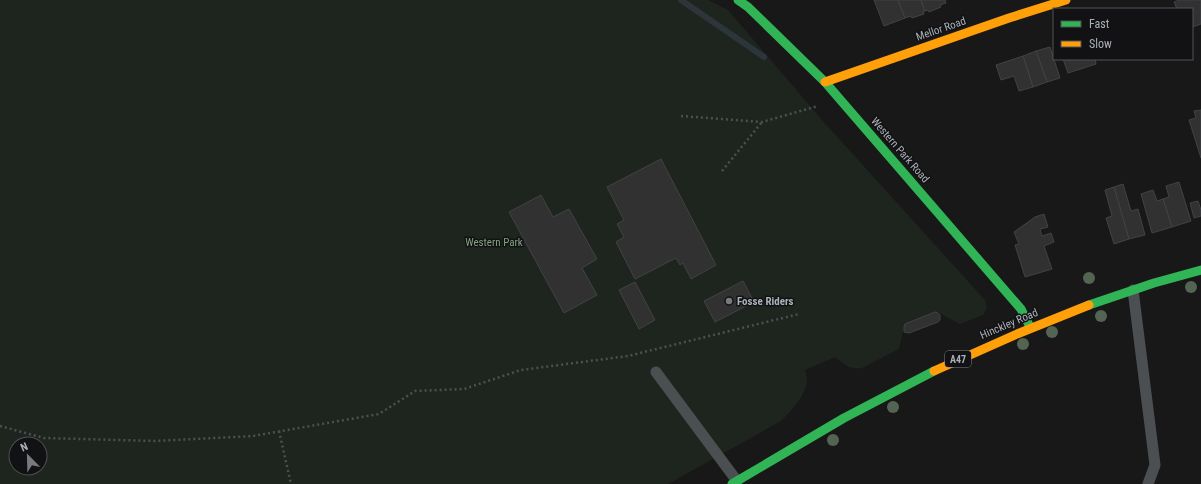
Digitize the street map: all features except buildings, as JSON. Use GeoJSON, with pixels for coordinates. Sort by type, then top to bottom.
{"type":"FeatureCollection","features":[{"type":"Feature","properties":{"kind":"street","name":"Western Park Road"},"geometry":{"type":"LineString","coordinates":[[738,0],[748,7],[825,82],[1021,309],[1030,327]]}},
{"type":"Feature","properties":{"kind":"street","name":"Mellor Road"},"geometry":{"type":"LineString","coordinates":[[825,82],[1009,18],[1066,0]]}},
{"type":"Feature","properties":{"kind":"street","name":"Hinckley Road"},"geometry":{"type":"LineString","coordinates":[[734,483],[843,418],[946,364],[1030,327],[1164,279],[1201,270]]}},
{"type":"Feature","properties":{"kind":"lane"},"geometry":{"type":"LineString","coordinates":[[1133,290],[1155,465],[1148,484]]}},
{"type":"Feature","properties":{"kind":"lane"},"geometry":{"type":"LineString","coordinates":[[656,372],[734,483]]}},
{"type":"Feature","properties":{"kind":"path"},"geometry":{"type":"LineString","coordinates":[[681,116],[762,122],[840,99]]}},
{"type":"Feature","properties":{"kind":"path"},"geometry":{"type":"LineString","coordinates":[[722,171],[762,122]]}},
{"type":"Feature","properties":{"kind":"path"},"geometry":{"type":"LineString","coordinates":[[0,426],[44,438],[155,441],[252,436],[379,414],[414,391],[464,389],[521,370],[628,356],[799,314]]}},
{"type":"Feature","properties":{"kind":"path"},"geometry":{"type":"LineString","coordinates":[[279,431],[291,484]]}},
{"type":"Feature","properties":{"kind":"green space","name":"Western Park"},"geometry":{"type":"Polygon","coordinates":[[[0,0],[708,0],[728,10],[822,120],[985,300],[987,308],[983,315],[960,324],[937,312],[906,324],[899,349],[862,368],[851,367],[835,357],[805,370],[807,382],[803,393],[793,408],[781,421],[668,484],[0,484],[0,0]]]}},
{"type":"Feature","properties":{"kind":"waterway"},"geometry":{"type":"LineString","coordinates":[[681,0],[764,57]]}},
{"type":"Feature","properties":{"kind":"traffic: fast"},"geometry":{"type":"LineString","coordinates":[[738,0],[748,7],[825,82],[1021,309],[1030,327]]}},
{"type":"Feature","properties":{"kind":"traffic: fast"},"geometry":{"type":"LineString","coordinates":[[1089,305],[1154,283],[1201,270]]}},
{"type":"Feature","properties":{"kind":"traffic: fast"},"geometry":{"type":"LineString","coordinates":[[732,484],[844,418],[934,371]]}},
{"type":"Feature","properties":{"kind":"traffic: slow"},"geometry":{"type":"LineString","coordinates":[[825,82],[1009,18],[1066,0]]}},
{"type":"Feature","properties":{"kind":"traffic: slow"},"geometry":{"type":"LineString","coordinates":[[934,371],[1017,334],[1089,305]]}},
{"type":"Feature","properties":{"kind":"place","name":"Fosse Riders"},"geometry":{"type":"Point","coordinates":[729,301]}}]}
